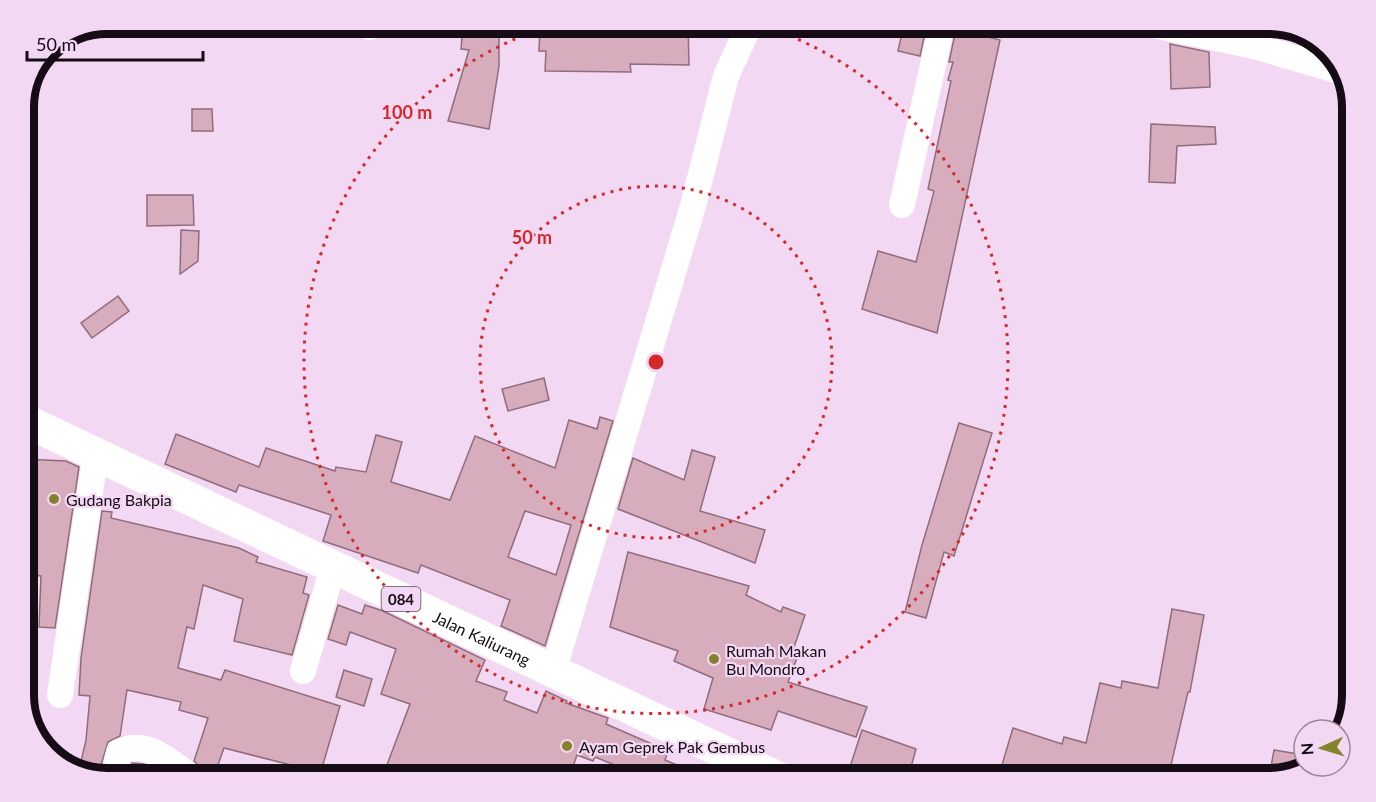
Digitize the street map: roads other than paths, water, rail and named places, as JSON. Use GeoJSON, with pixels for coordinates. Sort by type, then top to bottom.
{"type":"FeatureCollection","features":[{"type":"Feature","properties":{"kind":"main road","name":"Jalan Kaliurang"},"geometry":{"type":"LineString","coordinates":[[35,425],[757,768]]}},
{"type":"Feature","properties":{"kind":"street"},"geometry":{"type":"LineString","coordinates":[[553,672],[693,206],[726,76],[745,35]]}},
{"type":"Feature","properties":{"kind":"street"},"geometry":{"type":"LineString","coordinates":[[902,205],[940,35]]}},
{"type":"Feature","properties":{"kind":"street"},"geometry":{"type":"LineString","coordinates":[[1202,35],[1254,46],[1330,68]]}},
{"type":"Feature","properties":{"kind":"street"},"geometry":{"type":"LineString","coordinates":[[60,695],[96,452]]}},
{"type":"Feature","properties":{"kind":"street"},"geometry":{"type":"LineString","coordinates":[[303,671],[333,567]]}},
{"type":"Feature","properties":{"kind":"street"},"geometry":{"type":"LineString","coordinates":[[115,768],[119,752],[139,746],[162,756],[178,768]]}},
{"type":"Feature","properties":{"kind":"place","name":"Gudang Bakpia"},"geometry":{"type":"Point","coordinates":[54,499]}},
{"type":"Feature","properties":{"kind":"place","name":"Rumah Makan Bu Mondro"},"geometry":{"type":"Point","coordinates":[714,659]}},
{"type":"Feature","properties":{"kind":"place","name":"Ayam Geprek Pak Gembus"},"geometry":{"type":"Point","coordinates":[567,746]}}]}
